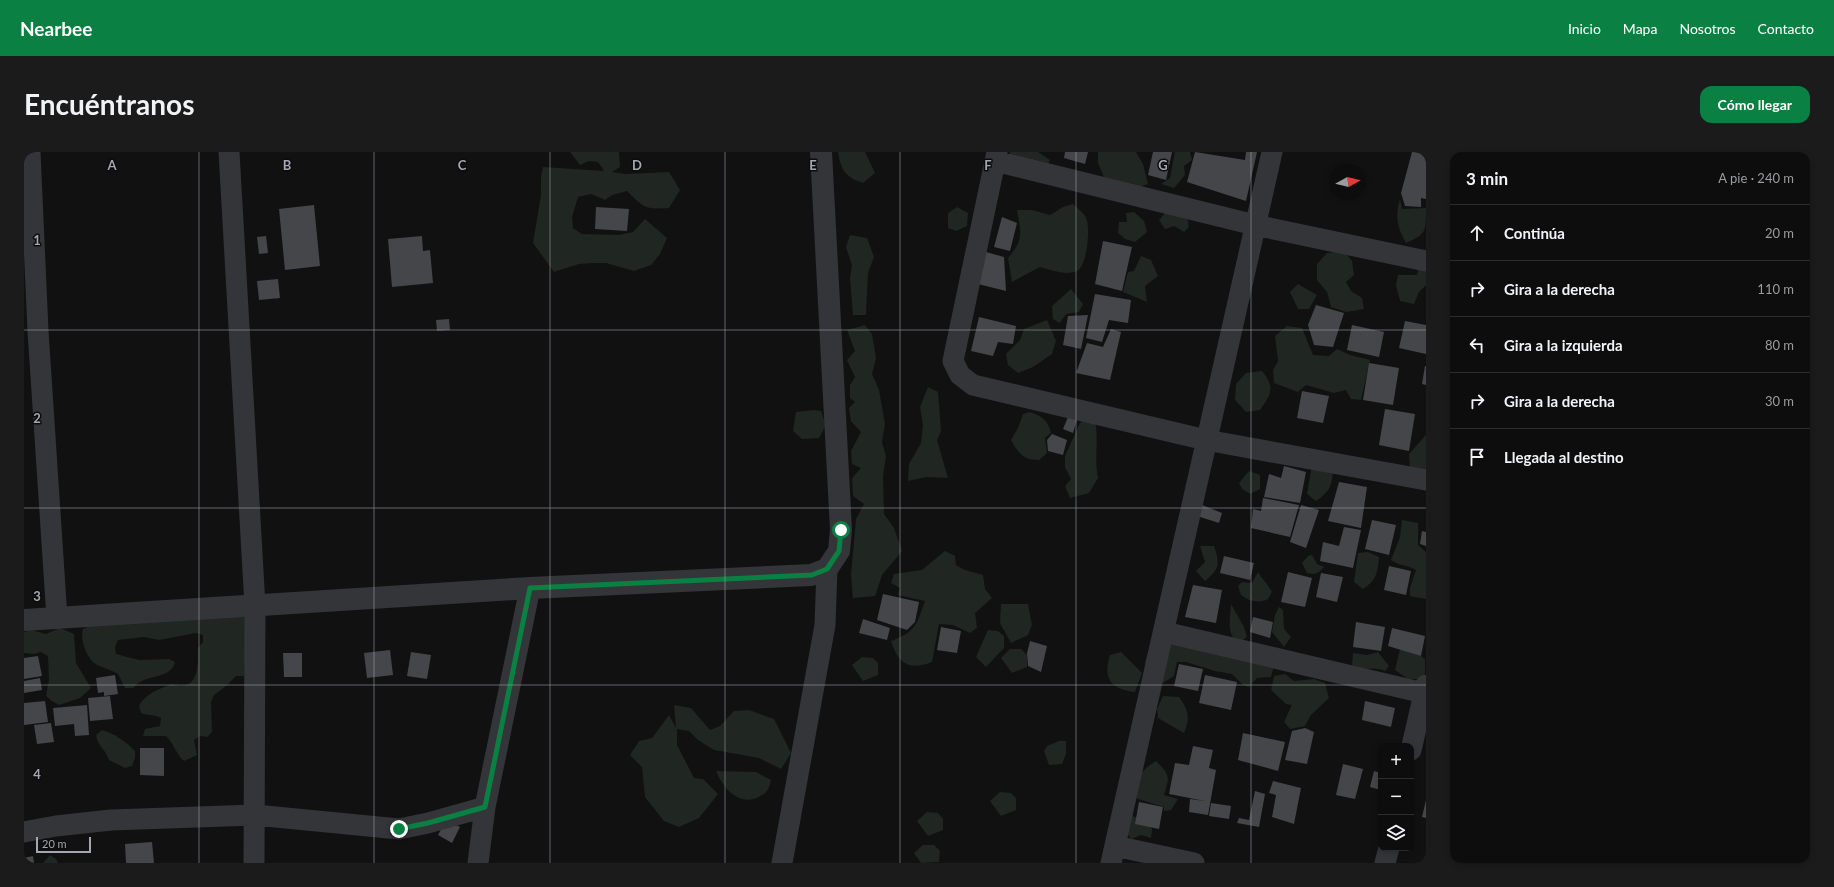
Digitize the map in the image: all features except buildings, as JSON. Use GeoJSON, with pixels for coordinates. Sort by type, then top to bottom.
{"type":"FeatureCollection","features":[{"type":"Feature","properties":{"kind":"street"},"geometry":{"type":"LineString","coordinates":[[30,152],[31,332],[57,618]]}},
{"type":"Feature","properties":{"kind":"street"},"geometry":{"type":"LineString","coordinates":[[229,152],[255,606],[256,815],[254,863]]}},
{"type":"Feature","properties":{"kind":"street"},"geometry":{"type":"LineString","coordinates":[[782,863],[825,625],[827,569],[839,551],[841,530],[821,152]]}},
{"type":"Feature","properties":{"kind":"street"},"geometry":{"type":"LineString","coordinates":[[1194,863],[1113,855],[1272,152]]}},
{"type":"Feature","properties":{"kind":"street"},"geometry":{"type":"LineString","coordinates":[[1426,261],[1255,225],[996,156],[953,361],[960,374],[973,385],[1206,440],[1426,480]]}},
{"type":"Feature","properties":{"kind":"street"},"geometry":{"type":"LineString","coordinates":[[24,620],[530,588],[812,575],[827,569]]}},
{"type":"Feature","properties":{"kind":"street"},"geometry":{"type":"LineString","coordinates":[[478,863],[485,807],[530,588]]}},
{"type":"Feature","properties":{"kind":"street"},"geometry":{"type":"LineString","coordinates":[[1164,632],[1425,689],[1413,743]]}},
{"type":"Feature","properties":{"kind":"street"},"geometry":{"type":"LineString","coordinates":[[24,832],[56,826],[111,820],[256,815],[399,829],[428,823],[485,807]]}},
{"type":"Feature","properties":{"kind":"street"},"geometry":{"type":"LineString","coordinates":[[1385,863],[1388,851]]}},
{"type":"Feature","properties":{"kind":"shaded area"},"geometry":{"type":"Polygon","coordinates":[[[570,152],[619,152],[620,167],[612,172],[625,174],[669,172],[680,190],[669,208],[649,208],[637,201],[627,191],[612,195],[605,200],[591,194],[578,197],[572,217],[573,228],[582,234],[619,235],[633,232],[645,219],[667,238],[660,254],[651,265],[634,271],[606,263],[579,264],[554,272],[533,243],[541,195],[541,177],[543,167],[604,171],[598,162],[589,161],[580,165],[570,152]]]}},
{"type":"Feature","properties":{"kind":"shaded area"},"geometry":{"type":"Polygon","coordinates":[[[838,152],[865,152],[875,173],[863,183],[857,181],[848,175],[842,168],[838,152]]]}},
{"type":"Feature","properties":{"kind":"shaded area"},"geometry":{"type":"Polygon","coordinates":[[[1009,152],[1038,152],[1050,160],[1044,172],[1012,156],[1009,152]]]}},
{"type":"Feature","properties":{"kind":"shaded area"},"geometry":{"type":"Polygon","coordinates":[[[1098,152],[1136,152],[1143,164],[1148,184],[1139,187],[1104,177],[1098,163],[1098,152]]]}},
{"type":"Feature","properties":{"kind":"shaded area"},"geometry":{"type":"Polygon","coordinates":[[[1175,152],[1190,152],[1192,160],[1184,166],[1185,175],[1174,188],[1161,184],[1170,178],[1175,152]]]}},
{"type":"Feature","properties":{"kind":"shaded area"},"geometry":{"type":"Polygon","coordinates":[[[1400,199],[1402,209],[1426,208],[1426,223],[1424,232],[1406,243],[1399,227],[1397,216],[1400,199]]]}},
{"type":"Feature","properties":{"kind":"shaded area"},"geometry":{"type":"Polygon","coordinates":[[[1073,204],[1085,216],[1088,226],[1087,248],[1080,268],[1077,271],[1068,273],[1040,267],[1012,282],[1008,258],[1017,246],[1020,236],[1020,225],[1017,210],[1032,210],[1050,215],[1063,207],[1073,204]]]}},
{"type":"Feature","properties":{"kind":"shaded area"},"geometry":{"type":"Polygon","coordinates":[[[957,207],[968,213],[967,226],[956,231],[948,228],[948,213],[957,207]]]}},
{"type":"Feature","properties":{"kind":"shaded area"},"geometry":{"type":"Polygon","coordinates":[[[1134,212],[1144,221],[1147,232],[1135,242],[1125,239],[1118,233],[1119,222],[1127,222],[1126,213],[1134,212]]]}},
{"type":"Feature","properties":{"kind":"shaded area"},"geometry":{"type":"Polygon","coordinates":[[[1166,212],[1187,216],[1189,227],[1184,232],[1174,226],[1165,229],[1159,220],[1166,212]]]}},
{"type":"Feature","properties":{"kind":"shaded area"},"geometry":{"type":"Polygon","coordinates":[[[850,235],[867,238],[874,257],[868,273],[866,315],[853,315],[850,278],[852,265],[846,247],[850,235]]]}},
{"type":"Feature","properties":{"kind":"shaded area"},"geometry":{"type":"Polygon","coordinates":[[[1344,251],[1352,261],[1354,275],[1346,282],[1351,291],[1362,298],[1364,309],[1346,312],[1331,307],[1327,292],[1317,280],[1317,264],[1327,253],[1344,251]]]}},
{"type":"Feature","properties":{"kind":"shaded area"},"geometry":{"type":"Polygon","coordinates":[[[1141,256],[1151,260],[1158,276],[1145,286],[1147,302],[1123,292],[1128,272],[1134,271],[1141,256]]]}},
{"type":"Feature","properties":{"kind":"shaded area"},"geometry":{"type":"Polygon","coordinates":[[[1419,266],[1426,268],[1426,285],[1419,292],[1414,304],[1400,301],[1396,285],[1398,275],[1417,275],[1419,266]]]}},
{"type":"Feature","properties":{"kind":"shaded area"},"geometry":{"type":"Polygon","coordinates":[[[1298,284],[1317,295],[1309,309],[1298,309],[1290,292],[1298,284]]]}},
{"type":"Feature","properties":{"kind":"shaded area"},"geometry":{"type":"Polygon","coordinates":[[[1071,289],[1083,304],[1079,312],[1066,314],[1060,323],[1053,319],[1052,306],[1071,289]]]}},
{"type":"Feature","properties":{"kind":"shaded area"},"geometry":{"type":"Polygon","coordinates":[[[1047,320],[1056,341],[1052,354],[1033,367],[1018,373],[1008,365],[1006,354],[1020,340],[1024,329],[1047,320]]]}},
{"type":"Feature","properties":{"kind":"shaded area"},"geometry":{"type":"Polygon","coordinates":[[[865,325],[872,334],[876,358],[872,374],[879,390],[885,424],[882,442],[886,456],[883,477],[884,514],[894,528],[902,551],[882,575],[875,596],[853,598],[851,575],[856,519],[864,504],[853,496],[852,478],[861,468],[852,464],[851,451],[861,432],[851,421],[849,408],[855,402],[850,398],[850,385],[855,377],[847,360],[855,351],[847,330],[865,325]]]}},
{"type":"Feature","properties":{"kind":"shaded area"},"geometry":{"type":"Polygon","coordinates":[[[1287,326],[1302,328],[1313,355],[1329,356],[1337,349],[1350,355],[1370,360],[1361,400],[1351,399],[1346,390],[1334,393],[1306,385],[1298,392],[1274,383],[1273,370],[1278,361],[1275,336],[1287,326]]]}},
{"type":"Feature","properties":{"kind":"shaded area"},"geometry":{"type":"Polygon","coordinates":[[[1262,371],[1269,382],[1269,395],[1260,410],[1246,412],[1235,400],[1236,384],[1246,373],[1262,371]]]}},
{"type":"Feature","properties":{"kind":"shaded area"},"geometry":{"type":"Polygon","coordinates":[[[928,387],[938,392],[941,431],[937,440],[948,478],[926,477],[908,481],[909,464],[921,443],[923,425],[920,407],[928,387]]]}},
{"type":"Feature","properties":{"kind":"shaded area"},"geometry":{"type":"Polygon","coordinates":[[[814,410],[821,411],[826,425],[819,438],[802,439],[793,431],[796,412],[814,410]]]}},
{"type":"Feature","properties":{"kind":"shaded area"},"geometry":{"type":"Polygon","coordinates":[[[1030,412],[1046,422],[1051,433],[1045,438],[1047,453],[1039,460],[1029,459],[1022,455],[1016,449],[1011,440],[1018,428],[1023,414],[1030,412]]]}},
{"type":"Feature","properties":{"kind":"shaded area"},"geometry":{"type":"Polygon","coordinates":[[[1088,418],[1095,421],[1097,435],[1096,464],[1098,478],[1089,493],[1070,498],[1065,486],[1071,479],[1065,467],[1065,456],[1080,423],[1088,418]]]}},
{"type":"Feature","properties":{"kind":"shaded area"},"geometry":{"type":"Polygon","coordinates":[[[1426,435],[1426,469],[1410,469],[1409,454],[1426,435]]]}},
{"type":"Feature","properties":{"kind":"shaded area"},"geometry":{"type":"Polygon","coordinates":[[[1312,465],[1333,469],[1332,479],[1328,491],[1316,501],[1307,494],[1312,465]]]}},
{"type":"Feature","properties":{"kind":"shaded area"},"geometry":{"type":"Polygon","coordinates":[[[1249,471],[1260,475],[1260,489],[1250,494],[1242,489],[1239,483],[1249,471]]]}},
{"type":"Feature","properties":{"kind":"shaded area"},"geometry":{"type":"Polygon","coordinates":[[[1402,520],[1418,523],[1418,545],[1426,552],[1426,599],[1410,596],[1410,588],[1416,570],[1391,560],[1400,537],[1402,520]]]}},
{"type":"Feature","properties":{"kind":"shaded area"},"geometry":{"type":"Polygon","coordinates":[[[1200,546],[1214,546],[1218,561],[1214,573],[1205,581],[1196,571],[1205,562],[1200,546]]]}},
{"type":"Feature","properties":{"kind":"shaded area"},"geometry":{"type":"Polygon","coordinates":[[[945,551],[955,556],[956,565],[959,567],[983,575],[985,589],[992,598],[975,613],[977,628],[970,633],[953,625],[939,624],[932,662],[917,666],[906,664],[897,655],[891,641],[911,630],[920,616],[925,601],[898,595],[900,588],[891,583],[894,574],[922,570],[945,551]]]}},
{"type":"Feature","properties":{"kind":"shaded area"},"geometry":{"type":"Polygon","coordinates":[[[1368,552],[1379,557],[1378,567],[1374,579],[1363,589],[1354,582],[1358,553],[1368,552]]]}},
{"type":"Feature","properties":{"kind":"shaded area"},"geometry":{"type":"Polygon","coordinates":[[[1312,555],[1317,564],[1324,567],[1315,574],[1307,573],[1302,563],[1308,556],[1312,555]]]}},
{"type":"Feature","properties":{"kind":"shaded area"},"geometry":{"type":"Polygon","coordinates":[[[1258,572],[1272,592],[1268,599],[1257,602],[1247,599],[1241,595],[1238,586],[1242,582],[1252,583],[1258,572]]]}},
{"type":"Feature","properties":{"kind":"shaded area"},"geometry":{"type":"Polygon","coordinates":[[[1001,604],[1028,604],[1032,625],[1028,635],[1011,643],[1000,623],[1001,604]]]}},
{"type":"Feature","properties":{"kind":"shaded area"},"geometry":{"type":"Polygon","coordinates":[[[1231,604],[1244,627],[1247,637],[1239,643],[1232,636],[1230,631],[1231,604]]]}},
{"type":"Feature","properties":{"kind":"shaded area"},"geometry":{"type":"Polygon","coordinates":[[[1279,607],[1283,610],[1284,629],[1291,637],[1284,647],[1272,632],[1275,615],[1279,607]]]}},
{"type":"Feature","properties":{"kind":"shaded area"},"geometry":{"type":"Polygon","coordinates":[[[242,615],[247,621],[244,676],[236,676],[214,695],[211,702],[212,732],[207,737],[200,736],[194,740],[197,755],[184,761],[166,736],[143,736],[145,729],[160,726],[161,718],[141,713],[139,706],[145,698],[158,690],[172,684],[181,686],[187,685],[192,681],[197,670],[198,648],[203,642],[203,635],[196,633],[159,640],[144,637],[118,640],[115,647],[116,654],[139,660],[169,659],[175,662],[168,672],[145,680],[133,688],[125,688],[118,674],[93,662],[87,654],[82,638],[83,629],[91,625],[242,615]]]}},
{"type":"Feature","properties":{"kind":"shaded area"},"geometry":{"type":"Polygon","coordinates":[[[60,628],[74,634],[76,663],[91,688],[80,698],[59,705],[46,696],[49,680],[48,656],[41,652],[34,654],[24,653],[24,632],[31,630],[46,634],[60,628]]]}},
{"type":"Feature","properties":{"kind":"shaded area"},"geometry":{"type":"Polygon","coordinates":[[[988,630],[998,631],[1004,636],[1004,648],[986,667],[976,657],[988,630]]]}},
{"type":"Feature","properties":{"kind":"shaded area"},"geometry":{"type":"Polygon","coordinates":[[[1154,639],[1268,661],[1273,669],[1271,677],[1257,678],[1249,687],[1243,685],[1232,674],[1215,671],[1186,662],[1177,662],[1174,676],[1163,683],[1156,681],[1150,678],[1145,670],[1146,659],[1154,639]]]}},
{"type":"Feature","properties":{"kind":"shaded area"},"geometry":{"type":"Polygon","coordinates":[[[1010,649],[1021,649],[1027,655],[1027,667],[1012,673],[1001,658],[1010,649]]]}},
{"type":"Feature","properties":{"kind":"shaded area"},"geometry":{"type":"Polygon","coordinates":[[[1400,649],[1421,656],[1425,659],[1425,673],[1421,679],[1408,679],[1395,670],[1400,649]]]}},
{"type":"Feature","properties":{"kind":"shaded area"},"geometry":{"type":"Polygon","coordinates":[[[1121,652],[1142,673],[1135,692],[1114,685],[1108,676],[1107,670],[1110,655],[1121,652]]]}},
{"type":"Feature","properties":{"kind":"shaded area"},"geometry":{"type":"Polygon","coordinates":[[[1378,652],[1389,666],[1385,671],[1377,669],[1360,669],[1352,666],[1353,653],[1367,655],[1378,652]]]}},
{"type":"Feature","properties":{"kind":"shaded area"},"geometry":{"type":"Polygon","coordinates":[[[862,657],[873,658],[878,663],[878,675],[863,681],[852,665],[862,657]]]}},
{"type":"Feature","properties":{"kind":"shaded area"},"geometry":{"type":"Polygon","coordinates":[[[1285,674],[1294,681],[1314,679],[1325,683],[1329,698],[1311,715],[1305,726],[1290,729],[1284,722],[1292,705],[1286,704],[1271,690],[1274,676],[1285,674]]]}},
{"type":"Feature","properties":{"kind":"shaded area"},"geometry":{"type":"Polygon","coordinates":[[[1163,696],[1179,697],[1185,706],[1188,718],[1184,733],[1158,718],[1157,709],[1163,696]]]}},
{"type":"Feature","properties":{"kind":"shaded area"},"geometry":{"type":"Polygon","coordinates":[[[674,705],[691,708],[710,730],[720,726],[734,711],[749,710],[774,719],[791,753],[781,769],[759,758],[714,750],[698,740],[689,731],[677,729],[677,745],[694,778],[703,779],[718,794],[699,818],[679,827],[664,821],[645,797],[642,767],[630,755],[639,741],[652,738],[669,715],[676,728],[674,705]]]}},
{"type":"Feature","properties":{"kind":"shaded area"},"geometry":{"type":"Polygon","coordinates":[[[102,730],[120,738],[135,751],[135,758],[132,766],[125,768],[109,760],[96,735],[102,730]]]}},
{"type":"Feature","properties":{"kind":"shaded area"},"geometry":{"type":"Polygon","coordinates":[[[1059,741],[1066,741],[1066,754],[1062,764],[1049,765],[1044,751],[1047,746],[1059,741]]]}},
{"type":"Feature","properties":{"kind":"shaded area"},"geometry":{"type":"Polygon","coordinates":[[[1156,761],[1168,776],[1164,795],[1178,799],[1171,810],[1164,811],[1164,807],[1138,799],[1133,795],[1140,775],[1146,768],[1156,761]]]}},
{"type":"Feature","properties":{"kind":"shaded area"},"geometry":{"type":"Polygon","coordinates":[[[716,771],[756,772],[771,780],[769,788],[765,793],[759,797],[745,800],[738,798],[727,789],[716,771]]]}},
{"type":"Feature","properties":{"kind":"shaded area"},"geometry":{"type":"Polygon","coordinates":[[[1000,792],[1011,793],[1016,798],[1016,810],[1001,816],[990,801],[1000,792]]]}},
{"type":"Feature","properties":{"kind":"shaded area"},"geometry":{"type":"Polygon","coordinates":[[[927,812],[938,813],[943,819],[943,830],[928,836],[917,821],[927,812]]]}},
{"type":"Feature","properties":{"kind":"shaded area"},"geometry":{"type":"Polygon","coordinates":[[[1129,812],[1134,817],[1146,819],[1152,829],[1151,838],[1141,835],[1131,839],[1126,832],[1129,812]]]}},
{"type":"Feature","properties":{"kind":"shaded area"},"geometry":{"type":"Polygon","coordinates":[[[923,845],[934,845],[940,851],[939,862],[921,863],[914,853],[923,845]]]}},
{"type":"Feature","properties":{"kind":"shaded area"},"geometry":{"type":"Polygon","coordinates":[[[50,855],[56,859],[58,863],[43,863],[50,855]]]}},
{"type":"Feature","properties":{"kind":"route"},"geometry":{"type":"LineString","coordinates":[[399,829],[428,823],[485,807],[530,588],[812,575],[827,569],[839,551],[841,530]]}}]}
